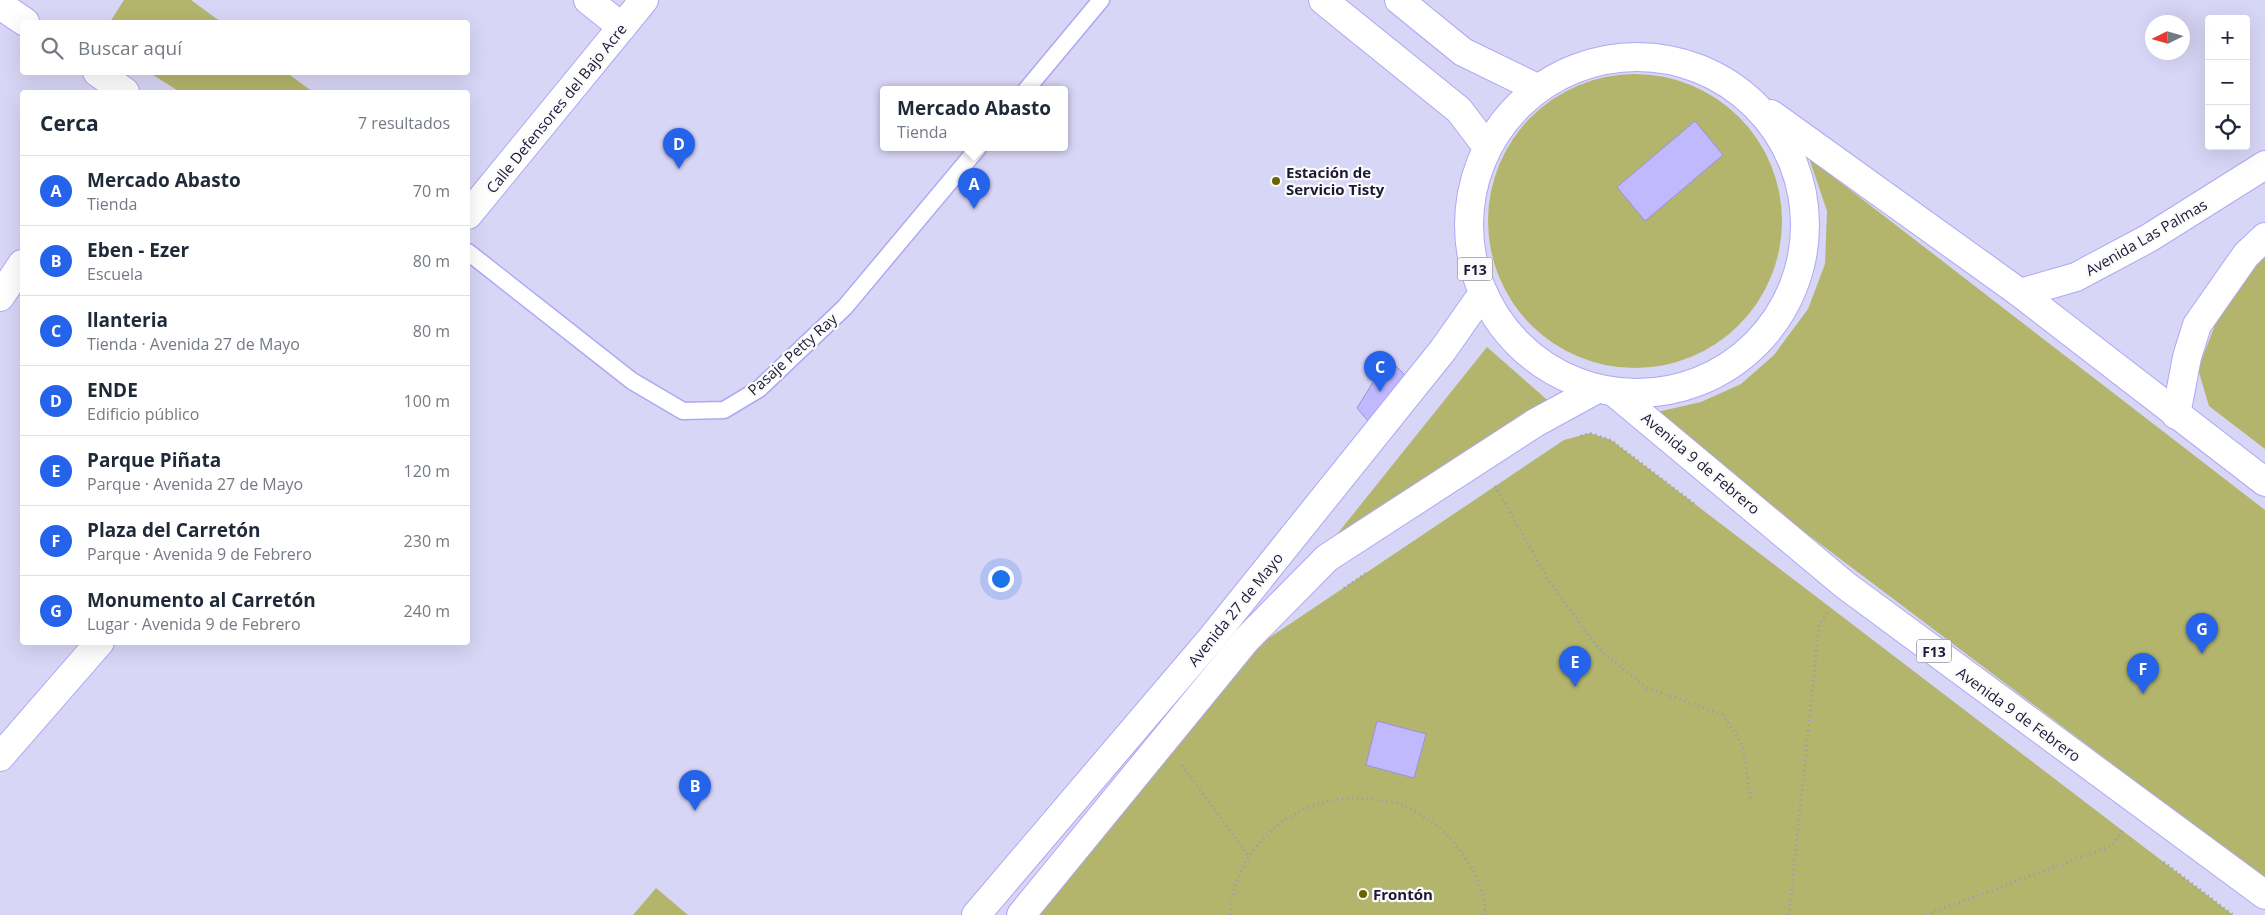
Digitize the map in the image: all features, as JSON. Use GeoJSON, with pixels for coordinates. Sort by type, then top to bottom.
{"type":"FeatureCollection","features":[{"type":"Feature","properties":{"kind":"main road"},"geometry":{"type":"LineString","coordinates":[[588,0],[622,27]]}},
{"type":"Feature","properties":{"kind":"main road","name":"Calle Defensores del Bajo Acre"},"geometry":{"type":"LineString","coordinates":[[470,213],[644,0]]}},
{"type":"Feature","properties":{"kind":"main road"},"geometry":{"type":"LineString","coordinates":[[1323,0],[1460,110],[1487,147]]}},
{"type":"Feature","properties":{"kind":"main road"},"geometry":{"type":"LineString","coordinates":[[1399,0],[1463,52],[1537,88]]}},
{"type":"Feature","properties":{"kind":"main road"},"geometry":{"type":"LineString","coordinates":[[0,5],[22,20]]}},
{"type":"Feature","properties":{"kind":"main road","name":"F13"},"geometry":{"type":"LineString","coordinates":[[1751,100],[1781,136],[1799,180],[1805,227],[1798,274],[1778,317],[1747,353],[1708,379],[1662,392],[1606,391],[1568,379],[1542,364],[1498,320],[1483,293],[1472,258],[1469,220],[1474,182],[1487,147],[1509,115],[1537,88],[1577,66],[1622,56],[1669,58],[1712,74],[1751,100],[2020,293],[2265,482]]}},
{"type":"Feature","properties":{"kind":"main road"},"geometry":{"type":"LineString","coordinates":[[101,75],[122,90]]}},
{"type":"Feature","properties":{"kind":"main road","name":"Avenida Las Palmas"},"geometry":{"type":"LineString","coordinates":[[2020,293],[2084,273],[2149,238],[2265,165]]}},
{"type":"Feature","properties":{"kind":"main road"},"geometry":{"type":"LineString","coordinates":[[2176,415],[2187,357],[2197,325],[2246,256],[2265,237]]}},
{"type":"Feature","properties":{"kind":"main road"},"geometry":{"type":"LineString","coordinates":[[0,297],[20,267]]}},
{"type":"Feature","properties":{"kind":"main road","name":"Avenida 27 de Mayo"},"geometry":{"type":"LineString","coordinates":[[976,915],[1211,639],[1443,350],[1483,293]]}},
{"type":"Feature","properties":{"kind":"main road","name":"Avenida 27 de Mayo"},"geometry":{"type":"LineString","coordinates":[[1021,915],[1246,640],[1327,558],[1535,423],[1606,391]]}},
{"type":"Feature","properties":{"kind":"main road","name":"Avenida 9 de Febrero"},"geometry":{"type":"LineString","coordinates":[[1606,391],[1845,585],[2265,895]]}},
{"type":"Feature","properties":{"kind":"main road"},"geometry":{"type":"LineString","coordinates":[[0,757],[97,645]]}},
{"type":"Feature","properties":{"kind":"lane"},"geometry":{"type":"LineString","coordinates":[[1029,86],[1101,0]]}},
{"type":"Feature","properties":{"kind":"lane","name":"Pasaje Petty Ray"},"geometry":{"type":"LineString","coordinates":[[470,254],[632,381],[682,411],[724,410],[759,389],[844,307],[975,151]]}},
{"type":"Feature","properties":{"kind":"path"},"geometry":{"type":"LineString","coordinates":[[1573,438],[1590,433],[1611,440],[1697,506]]}},
{"type":"Feature","properties":{"kind":"path"},"geometry":{"type":"LineString","coordinates":[[1476,462],[1495,486],[1551,584],[1598,648],[1647,688],[1722,714],[1743,746],[1751,800]]}},
{"type":"Feature","properties":{"kind":"path"},"geometry":{"type":"LineString","coordinates":[[1487,492],[1503,481]]}},
{"type":"Feature","properties":{"kind":"path"},"geometry":{"type":"LineString","coordinates":[[1338,592],[1371,569]]}},
{"type":"Feature","properties":{"kind":"path"},"geometry":{"type":"LineString","coordinates":[[1789,915],[1819,626],[1845,585]]}},
{"type":"Feature","properties":{"kind":"path"},"geometry":{"type":"LineString","coordinates":[[1162,741],[1248,855]]}},
{"type":"Feature","properties":{"kind":"path"},"geometry":{"type":"LineString","coordinates":[[1230,915],[1231,896],[1248,855],[1279,822],[1318,802],[1362,796],[1406,806],[1444,830],[1471,865],[1486,907],[1485,915]]}},
{"type":"Feature","properties":{"kind":"path"},"geometry":{"type":"LineString","coordinates":[[1926,915],[2111,846],[2142,804]]}},
{"type":"Feature","properties":{"kind":"path"},"geometry":{"type":"LineString","coordinates":[[2115,825],[2130,837]]}},
{"type":"Feature","properties":{"kind":"path"},"geometry":{"type":"LineString","coordinates":[[2162,861],[2233,915]]}},
{"type":"Feature","properties":{"kind":"green space"},"geometry":{"type":"Polygon","coordinates":[[[124,0],[191,0],[218,20],[111,20],[124,0]]]}},
{"type":"Feature","properties":{"kind":"green space"},"geometry":{"type":"Polygon","coordinates":[[[1635,74],[1664,77],[1691,86],[1716,99],[1739,117],[1757,140],[1770,165],[1779,192],[1782,221],[1779,250],[1770,277],[1757,302],[1739,325],[1716,343],[1691,356],[1664,365],[1635,368],[1606,365],[1579,356],[1554,343],[1531,325],[1513,302],[1500,277],[1491,250],[1488,221],[1491,192],[1500,165],[1513,140],[1531,117],[1554,99],[1579,86],[1606,77],[1635,74]]]}},
{"type":"Feature","properties":{"kind":"green space"},"geometry":{"type":"Polygon","coordinates":[[[153,75],[290,75],[310,90],[177,90],[153,75]]]}},
{"type":"Feature","properties":{"kind":"green space"},"geometry":{"type":"Polygon","coordinates":[[[1809,158],[2265,510],[2265,879],[1648,414],[1701,402],[1741,384],[1774,355],[1808,309],[1825,264],[1827,211],[1809,158]]]}},
{"type":"Feature","properties":{"kind":"green space"},"geometry":{"type":"Polygon","coordinates":[[[2265,255],[2265,449],[2209,406],[2198,369],[2215,325],[2251,268],[2265,255]]]}},
{"type":"Feature","properties":{"kind":"green space"},"geometry":{"type":"Polygon","coordinates":[[[1487,347],[1553,405],[1318,558],[1487,347]]]}},
{"type":"Feature","properties":{"kind":"green space"},"geometry":{"type":"Polygon","coordinates":[[[1590,433],[1611,440],[2233,915],[1032,915],[1239,658],[1564,440],[1590,433]]]}},
{"type":"Feature","properties":{"kind":"green space"},"geometry":{"type":"Polygon","coordinates":[[[656,888],[688,915],[633,915],[656,888]]]}},
{"type":"Feature","properties":{"kind":"building"},"geometry":{"type":"Polygon","coordinates":[[[1695,121],[1723,155],[1645,221],[1617,187],[1695,121]]]}},
{"type":"Feature","properties":{"kind":"building"},"geometry":{"type":"Polygon","coordinates":[[[1388,358],[1407,377],[1369,422],[1357,408],[1388,358]]]}},
{"type":"Feature","properties":{"kind":"building"},"geometry":{"type":"Polygon","coordinates":[[[1377,721],[1426,734],[1414,778],[1366,765],[1377,721]]]}},
{"type":"Feature","properties":{"kind":"place","name":"ENDE"},"geometry":{"type":"Point","coordinates":[679,169]}},
{"type":"Feature","properties":{"kind":"place","name":"Estación de Servicio Tisty"},"geometry":{"type":"Point","coordinates":[1276,181]}},
{"type":"Feature","properties":{"kind":"place","name":"Mercado Abasto"},"geometry":{"type":"Point","coordinates":[974,209]}},
{"type":"Feature","properties":{"kind":"place","name":"llanteria"},"geometry":{"type":"Point","coordinates":[1380,392]}},
{"type":"Feature","properties":{"kind":"place","name":"Monumento al Carretón"},"geometry":{"type":"Point","coordinates":[2202,654]}},
{"type":"Feature","properties":{"kind":"place","name":"Parque Piñata"},"geometry":{"type":"Point","coordinates":[1575,687]}},
{"type":"Feature","properties":{"kind":"place","name":"Plaza del Carretón"},"geometry":{"type":"Point","coordinates":[2143,694]}},
{"type":"Feature","properties":{"kind":"place","name":"Eben - Ezer"},"geometry":{"type":"Point","coordinates":[695,811]}},
{"type":"Feature","properties":{"kind":"place","name":"Frontón"},"geometry":{"type":"Point","coordinates":[1363,894]}}]}
